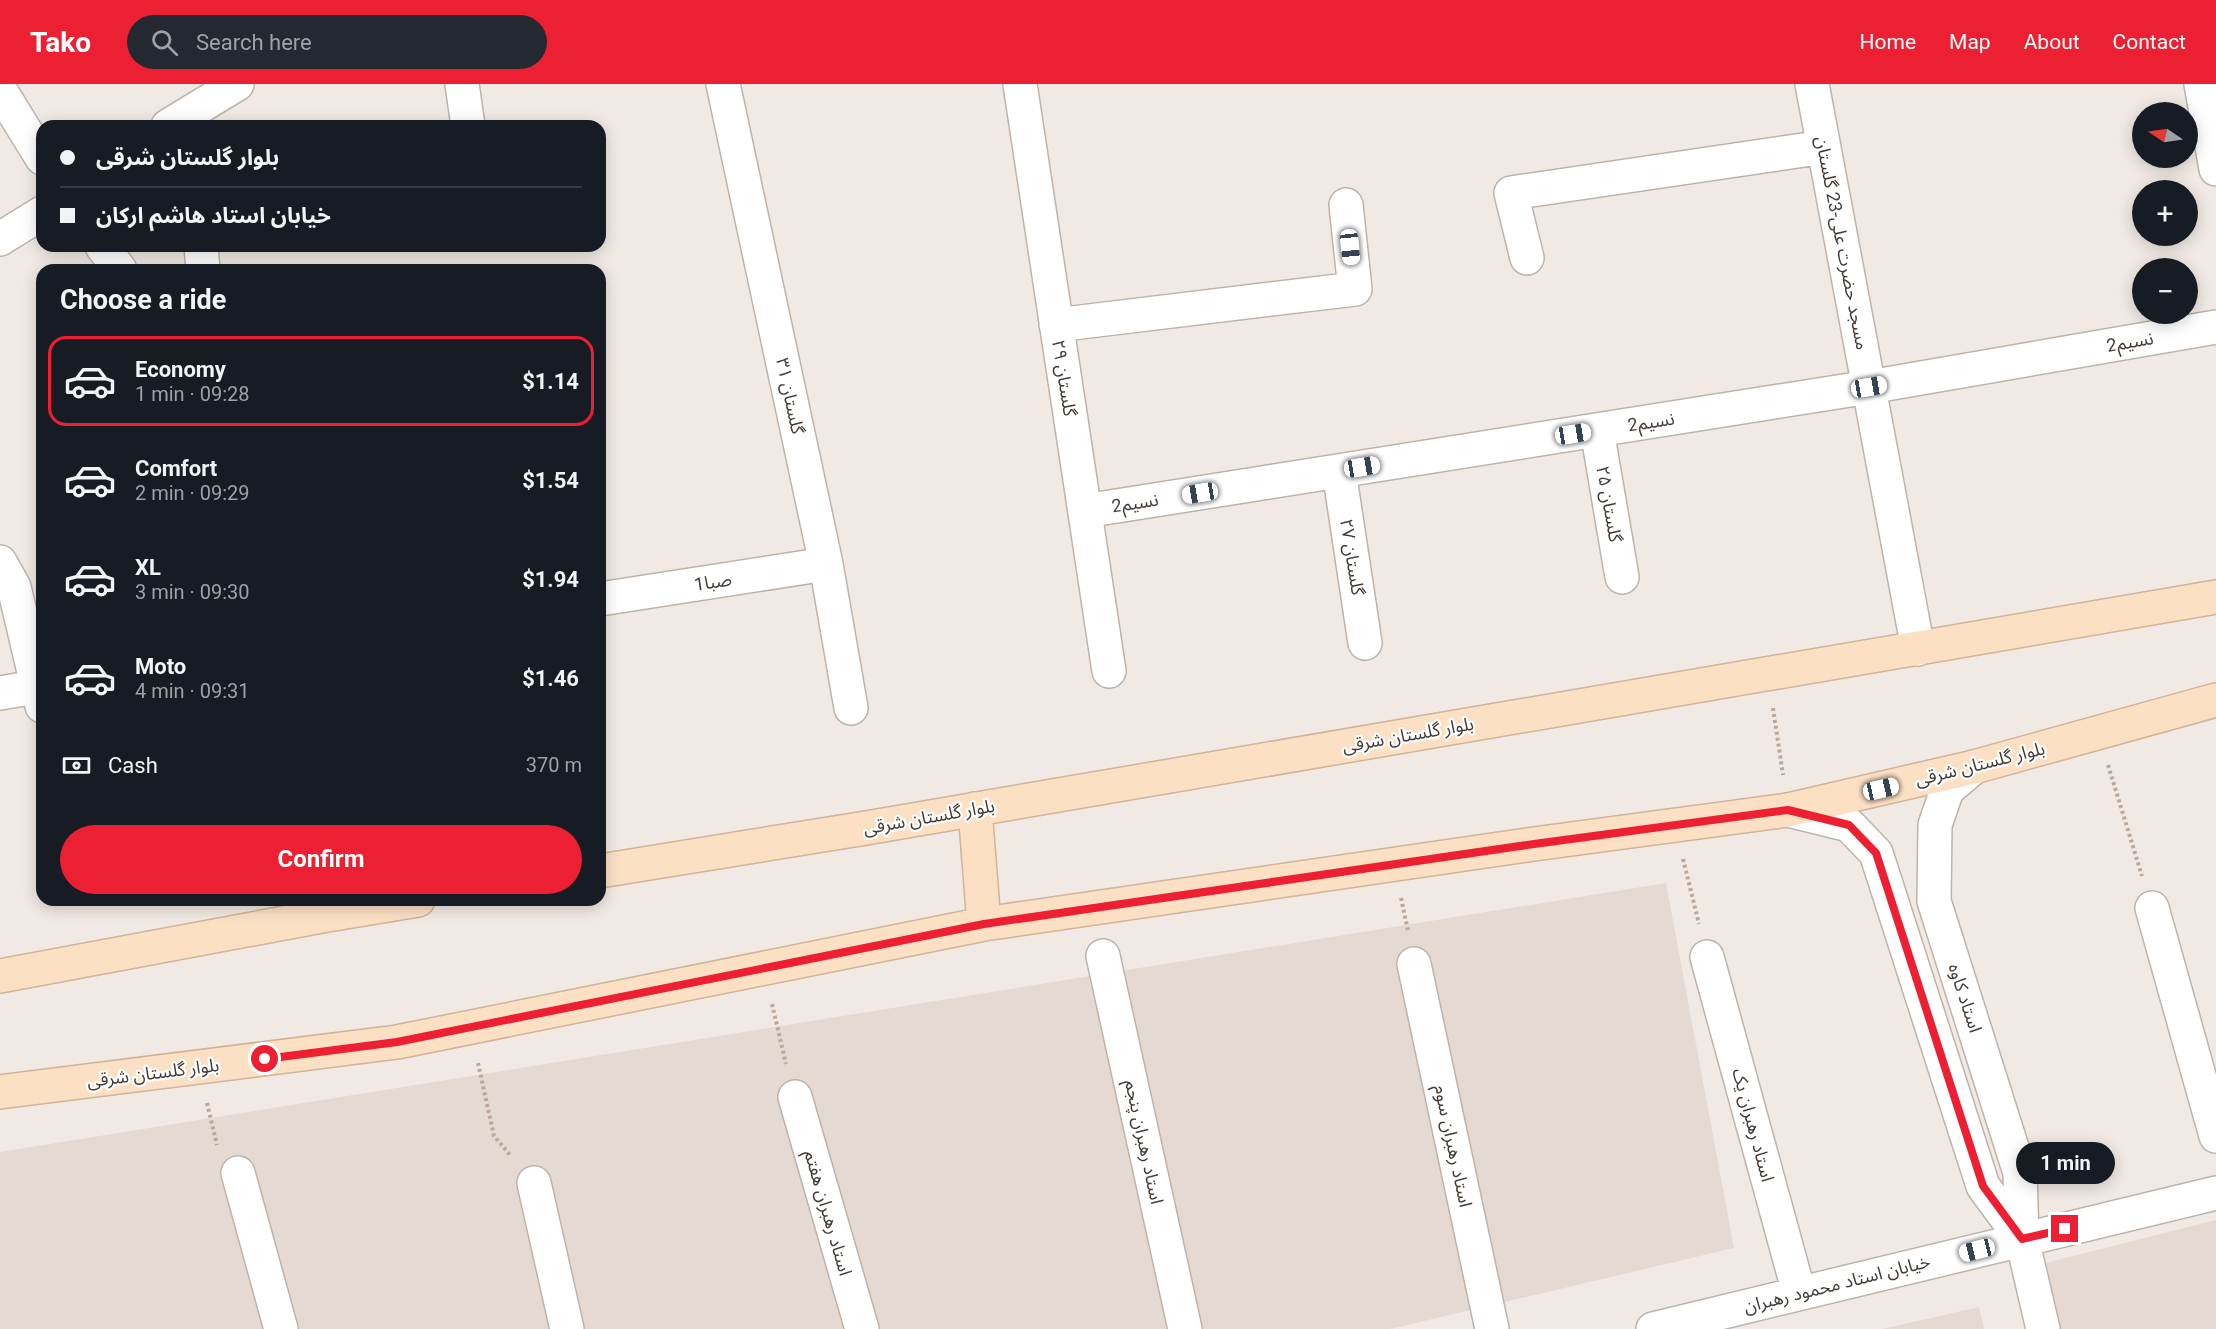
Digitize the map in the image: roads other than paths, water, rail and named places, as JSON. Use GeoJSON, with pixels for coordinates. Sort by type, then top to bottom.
{"type":"FeatureCollection","features":[{"type":"Feature","properties":{"kind":"main road","name":"بلوار گلستان شرقی"},"geometry":{"type":"LineString","coordinates":[[606,870],[1768,675],[2216,597]]}},
{"type":"Feature","properties":{"kind":"main road","name":"بلوار گلستان شرقی"},"geometry":{"type":"LineString","coordinates":[[0,1092],[397,1042],[984,924],[1788,810],[1974,767],[2216,699]]}},
{"type":"Feature","properties":{"kind":"main road"},"geometry":{"type":"LineString","coordinates":[[975,809],[984,924]]}},
{"type":"Feature","properties":{"kind":"main road"},"geometry":{"type":"LineString","coordinates":[[0,976],[326,907]]}},
{"type":"Feature","properties":{"kind":"street"},"geometry":{"type":"LineString","coordinates":[[182,120],[237,84]]}},
{"type":"Feature","properties":{"kind":"street"},"geometry":{"type":"LineString","coordinates":[[462,84],[467,120]]}},
{"type":"Feature","properties":{"kind":"street","name":"گلستان ۳۱"},"geometry":{"type":"LineString","coordinates":[[723,84],[826,564],[851,708]]}},
{"type":"Feature","properties":{"kind":"street","name":"گلستان ۲۹"},"geometry":{"type":"LineString","coordinates":[[1020,84],[1109,671]]}},
{"type":"Feature","properties":{"kind":"street","name":"مسجد حضرت علی-23 گلستان"},"geometry":{"type":"LineString","coordinates":[[1812,84],[1918,649]]}},
{"type":"Feature","properties":{"kind":"street"},"geometry":{"type":"LineString","coordinates":[[2201,84],[2216,169]]}},
{"type":"Feature","properties":{"kind":"street"},"geometry":{"type":"LineString","coordinates":[[0,90],[36,148]]}},
{"type":"Feature","properties":{"kind":"street"},"geometry":{"type":"LineString","coordinates":[[1527,258],[1511,193],[1824,147]]}},
{"type":"Feature","properties":{"kind":"street"},"geometry":{"type":"LineString","coordinates":[[1056,325],[1355,289],[1346,205]]}},
{"type":"Feature","properties":{"kind":"street"},"geometry":{"type":"LineString","coordinates":[[0,239],[36,217]]}},
{"type":"Feature","properties":{"kind":"street","name":"نسیم2"},"geometry":{"type":"LineString","coordinates":[[1085,511],[1869,387],[2216,327]]}},
{"type":"Feature","properties":{"kind":"street","name":"گلستان ۲۵"},"geometry":{"type":"LineString","coordinates":[[1597,430],[1622,577]]}},
{"type":"Feature","properties":{"kind":"street","name":"گلستان ۲۷"},"geometry":{"type":"LineString","coordinates":[[1339,471],[1365,643]]}},
{"type":"Feature","properties":{"kind":"street"},"geometry":{"type":"LineString","coordinates":[[0,562],[14,587],[36,677]]}},
{"type":"Feature","properties":{"kind":"street","name":"صبا1"},"geometry":{"type":"LineString","coordinates":[[606,598],[826,564]]}},
{"type":"Feature","properties":{"kind":"street"},"geometry":{"type":"LineString","coordinates":[[0,693],[36,693]]}},
{"type":"Feature","properties":{"kind":"street","name":"استاد کاوه"},"geometry":{"type":"LineString","coordinates":[[1974,767],[1947,790],[1935,825],[1934,901],[2020,1173],[2022,1239],[2043,1329]]}},
{"type":"Feature","properties":{"kind":"street","name":"استاد کاوه"},"geometry":{"type":"LineString","coordinates":[[1788,810],[1849,825],[1876,853],[1983,1186],[2022,1239]]}},
{"type":"Feature","properties":{"kind":"street"},"geometry":{"type":"LineString","coordinates":[[2152,908],[2216,1136]]}},
{"type":"Feature","properties":{"kind":"street","name":"استاد رهبران پنجم"},"geometry":{"type":"LineString","coordinates":[[1103,956],[1185,1329]]}},
{"type":"Feature","properties":{"kind":"street","name":"استاد رهبران یک"},"geometry":{"type":"LineString","coordinates":[[1707,957],[1799,1293]]}},
{"type":"Feature","properties":{"kind":"street","name":"استاد رهبران سوم"},"geometry":{"type":"LineString","coordinates":[[1414,964],[1492,1329]]}},
{"type":"Feature","properties":{"kind":"street","name":"استاد رهبران هفتم"},"geometry":{"type":"LineString","coordinates":[[795,1097],[862,1329]]}},
{"type":"Feature","properties":{"kind":"street"},"geometry":{"type":"LineString","coordinates":[[238,1173],[281,1329]]}},
{"type":"Feature","properties":{"kind":"street"},"geometry":{"type":"LineString","coordinates":[[534,1183],[567,1329]]}},
{"type":"Feature","properties":{"kind":"street","name":"خیابان استاد محمود رهبران"},"geometry":{"type":"LineString","coordinates":[[1653,1329],[2216,1193]]}}]}
